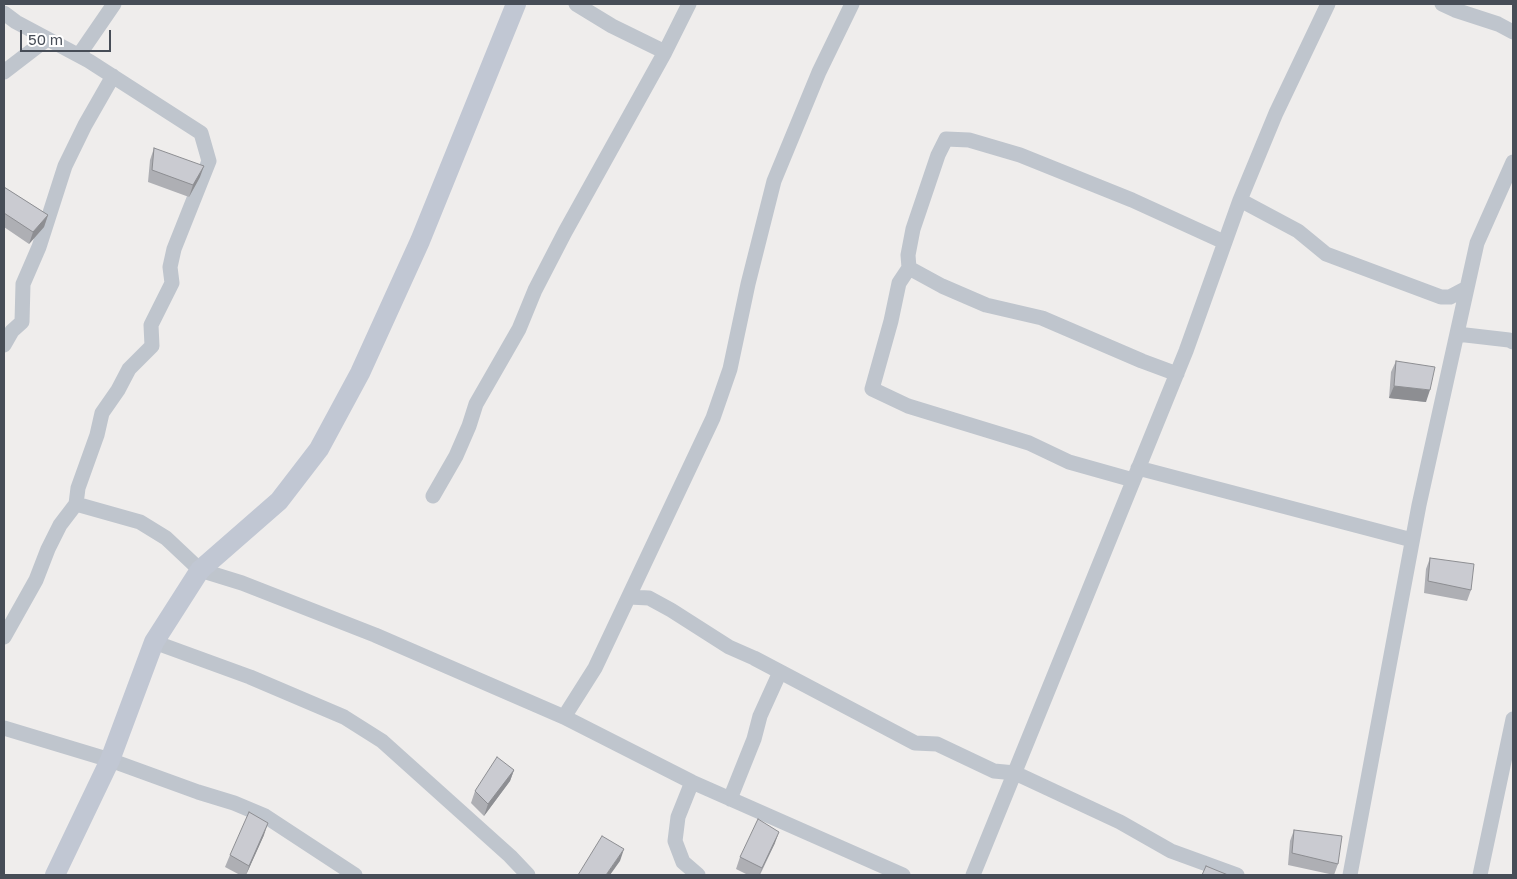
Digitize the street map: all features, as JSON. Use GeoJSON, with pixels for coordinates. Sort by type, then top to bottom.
{"type":"FeatureCollection","features":[{"type":"Feature","properties":{"kind":"street"},"geometry":{"type":"LineString","coordinates":[[79,55],[114,4]]}},
{"type":"Feature","properties":{"kind":"street"},"geometry":{"type":"LineString","coordinates":[[55,875],[110,760],[154,642],[200,570],[279,501],[319,449],[360,374],[420,241],[516,4]]}},
{"type":"Feature","properties":{"kind":"street"},"geometry":{"type":"LineString","coordinates":[[576,4],[612,26],[665,52]]}},
{"type":"Feature","properties":{"kind":"street"},"geometry":{"type":"LineString","coordinates":[[433,496],[459,448],[476,404],[519,329],[561,241],[665,52],[689,4]]}},
{"type":"Feature","properties":{"kind":"street"},"geometry":{"type":"LineString","coordinates":[[564,717],[595,668],[712,418],[730,370],[748,284],[774,182],[819,72],[852,4]]}},
{"type":"Feature","properties":{"kind":"street"},"geometry":{"type":"LineString","coordinates":[[973,875],[1177,374],[1240,200],[1276,113],[1328,4]]}},
{"type":"Feature","properties":{"kind":"street"},"geometry":{"type":"LineString","coordinates":[[1442,4],[1454,10],[1498,24],[1513,32]]}},
{"type":"Feature","properties":{"kind":"street"},"geometry":{"type":"LineString","coordinates":[[4,13],[16,22],[79,55],[201,133],[209,161],[174,248],[170,267],[172,283],[151,325],[152,346],[129,369],[118,390],[102,413],[94,444],[78,488],[76,504],[60,525],[36,580],[8,620],[4,637]]}},
{"type":"Feature","properties":{"kind":"street"},"geometry":{"type":"LineString","coordinates":[[4,72],[21,61],[47,39]]}},
{"type":"Feature","properties":{"kind":"street"},"geometry":{"type":"LineString","coordinates":[[4,345],[12,331],[22,322],[23,284],[39,247],[65,166],[112,76]]}},
{"type":"Feature","properties":{"kind":"street"},"geometry":{"type":"LineString","coordinates":[[1224,242],[1132,200],[1020,155],[969,140],[946,139],[938,155],[913,229],[908,255],[909,268],[899,283],[891,321],[872,389],[908,406],[1029,443],[1069,462],[1136,474],[1412,540]]}},
{"type":"Feature","properties":{"kind":"street"},"geometry":{"type":"LineString","coordinates":[[1350,875],[1419,505],[1477,243],[1513,162]]}},
{"type":"Feature","properties":{"kind":"street"},"geometry":{"type":"LineString","coordinates":[[1240,200],[1298,232],[1326,254],[1441,296],[1450,297],[1467,288]]}},
{"type":"Feature","properties":{"kind":"street"},"geometry":{"type":"LineString","coordinates":[[909,268],[942,286],[986,305],[1042,318],[1177,374]]}},
{"type":"Feature","properties":{"kind":"street"},"geometry":{"type":"LineString","coordinates":[[1457,334],[1513,342]]}},
{"type":"Feature","properties":{"kind":"street"},"geometry":{"type":"LineString","coordinates":[[76,504],[140,522],[166,538],[200,570],[242,582],[374,634],[564,717],[692,782],[904,875]]}},
{"type":"Feature","properties":{"kind":"street"},"geometry":{"type":"LineString","coordinates":[[628,597],[649,598],[729,647],[842,703],[915,743],[937,744],[994,771],[1015,773],[1120,822],[1171,851],[1237,875]]}},
{"type":"Feature","properties":{"kind":"street"},"geometry":{"type":"LineString","coordinates":[[154,642],[250,676],[344,717],[382,741],[510,856],[528,875]]}},
{"type":"Feature","properties":{"kind":"street"},"geometry":{"type":"LineString","coordinates":[[730,799],[754,739],[760,716],[780,672]]}},
{"type":"Feature","properties":{"kind":"street"},"geometry":{"type":"LineString","coordinates":[[1480,875],[1510,752],[1513,719]]}},
{"type":"Feature","properties":{"kind":"street"},"geometry":{"type":"LineString","coordinates":[[4,728],[110,760],[234,803],[265,816],[355,875]]}},
{"type":"Feature","properties":{"kind":"street"},"geometry":{"type":"LineString","coordinates":[[692,782],[678,817],[675,841],[683,862],[698,875]]}},
{"type":"Feature","properties":{"kind":"building"},"geometry":{"type":"Polygon","coordinates":[[[154,148],[204,166],[193,185],[152,170],[154,148]]]}},
{"type":"Feature","properties":{"kind":"building"},"geometry":{"type":"Polygon","coordinates":[[[4,187],[48,215],[33,232],[4,213],[4,187]]]}},
{"type":"Feature","properties":{"kind":"building"},"geometry":{"type":"Polygon","coordinates":[[[1396,361],[1435,367],[1430,390],[1394,386],[1396,361]]]}},
{"type":"Feature","properties":{"kind":"building"},"geometry":{"type":"Polygon","coordinates":[[[1430,558],[1474,564],[1471,590],[1428,581],[1430,558]]]}},
{"type":"Feature","properties":{"kind":"building"},"geometry":{"type":"Polygon","coordinates":[[[497,757],[514,770],[488,804],[475,791],[497,757]]]}},
{"type":"Feature","properties":{"kind":"building"},"geometry":{"type":"Polygon","coordinates":[[[249,812],[268,823],[249,866],[230,855],[249,812]]]}},
{"type":"Feature","properties":{"kind":"building"},"geometry":{"type":"Polygon","coordinates":[[[758,819],[779,832],[762,868],[740,857],[758,819]]]}},
{"type":"Feature","properties":{"kind":"building"},"geometry":{"type":"Polygon","coordinates":[[[1294,830],[1342,836],[1338,864],[1292,853],[1294,830]]]}},
{"type":"Feature","properties":{"kind":"building"},"geometry":{"type":"Polygon","coordinates":[[[602,836],[624,849],[606,875],[578,875],[602,836]]]}},
{"type":"Feature","properties":{"kind":"building"},"geometry":{"type":"Polygon","coordinates":[[[1206,866],[1228,875],[1202,875],[1206,866]]]}}]}
